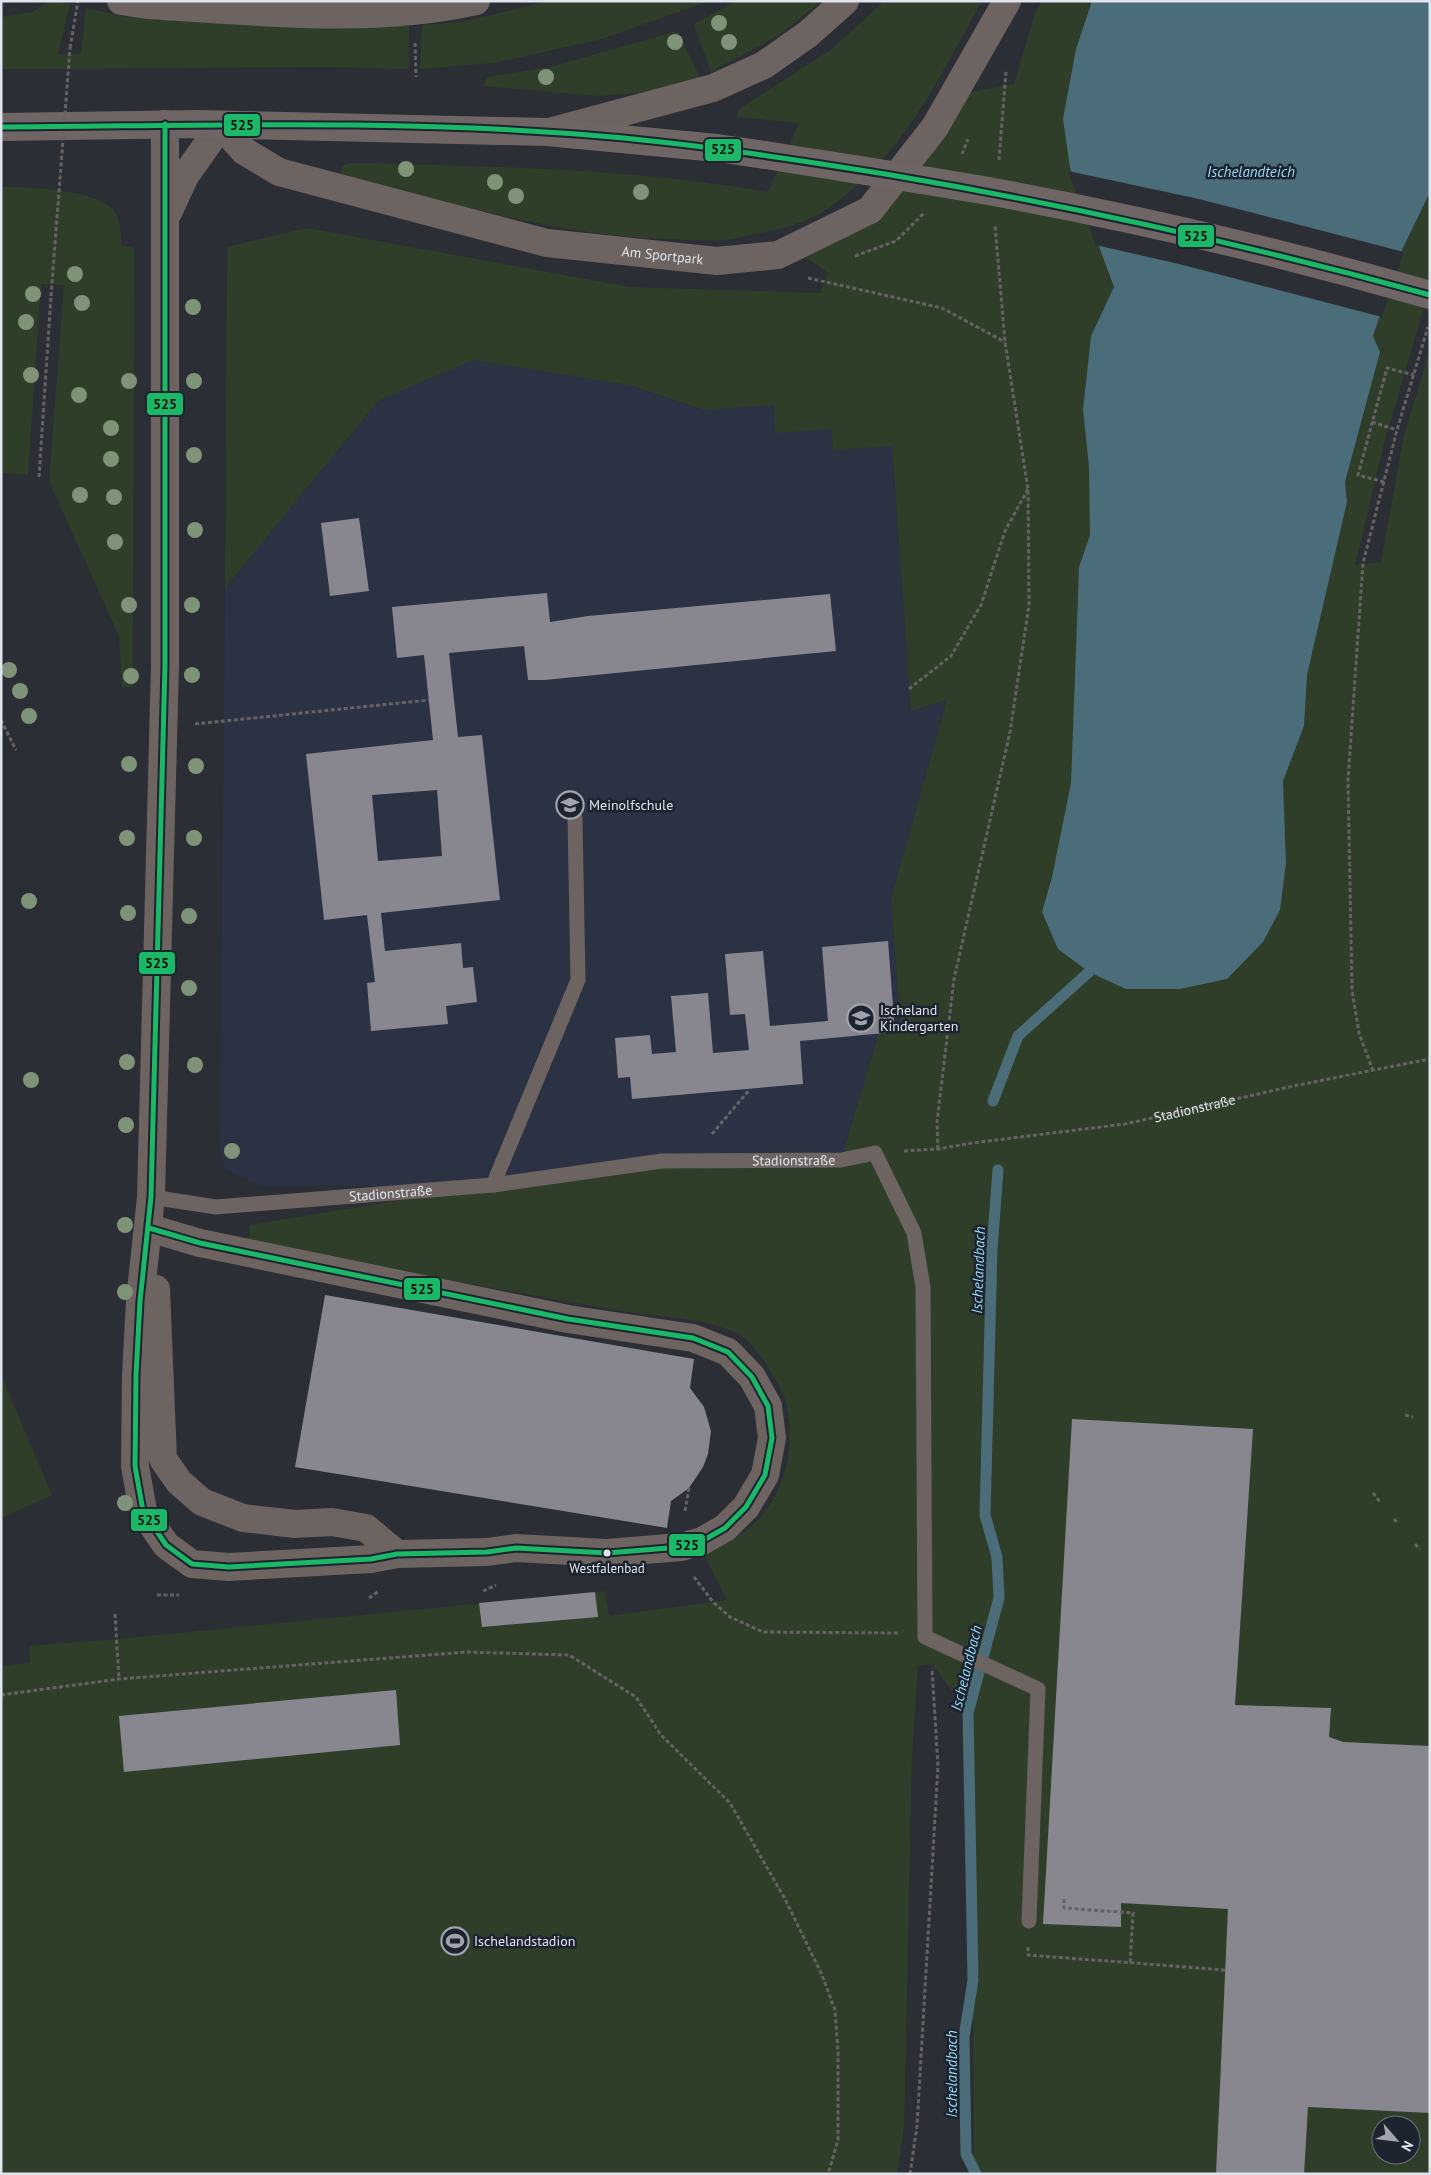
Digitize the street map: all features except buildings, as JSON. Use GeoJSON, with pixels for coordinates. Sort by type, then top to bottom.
{"type":"FeatureCollection","features":[{"type":"Feature","properties":{"kind":"main road"},"geometry":{"type":"LineString","coordinates":[[1,127],[165,124],[547,132],[717,148],[988,191],[1098,212],[1311,262],[1430,295]]}},
{"type":"Feature","properties":{"kind":"street"},"geometry":{"type":"LineString","coordinates":[[121,1],[147,6],[350,15],[415,12],[460,3]]}},
{"type":"Feature","properties":{"kind":"street"},"geometry":{"type":"LineString","coordinates":[[547,132],[713,88],[764,65],[808,34],[845,1]]}},
{"type":"Feature","properties":{"kind":"street","name":"Am Sportpark"},"geometry":{"type":"LineString","coordinates":[[221,125],[244,152],[279,172],[547,243],[717,261],[778,256],[870,210],[934,128],[1007,1]]}},
{"type":"Feature","properties":{"kind":"street"},"geometry":{"type":"LineString","coordinates":[[149,1228],[209,1245],[525,1310],[693,1338],[728,1352],[752,1377],[768,1406],[772,1438],[765,1475],[746,1508],[725,1528],[702,1542],[681,1547],[607,1553],[516,1548],[487,1552],[397,1554],[371,1560],[229,1567],[192,1564],[166,1545],[143,1511],[135,1466],[140,1301],[151,1197],[165,665],[165,124]]}},
{"type":"Feature","properties":{"kind":"street"},"geometry":{"type":"LineString","coordinates":[[165,219],[185,176],[221,125]]}},
{"type":"Feature","properties":{"kind":"street"},"geometry":{"type":"LineString","coordinates":[[149,1228],[158,1304],[162,1458],[179,1482],[202,1502],[243,1518],[295,1524],[332,1522],[366,1528],[397,1554]]}},
{"type":"Feature","properties":{"kind":"lane"},"geometry":{"type":"LineString","coordinates":[[493,1185],[578,980],[575,818]]}},
{"type":"Feature","properties":{"kind":"lane","name":"Stadionstraße"},"geometry":{"type":"LineString","coordinates":[[151,1197],[216,1207],[493,1185],[662,1161],[841,1160],[875,1153]]}},
{"type":"Feature","properties":{"kind":"lane"},"geometry":{"type":"LineString","coordinates":[[875,1153],[914,1233],[924,1286],[925,1637],[1038,1689],[1029,1921]]}},
{"type":"Feature","properties":{"kind":"path"},"geometry":{"type":"LineString","coordinates":[[39,477],[70,48],[78,1]]}},
{"type":"Feature","properties":{"kind":"path"},"geometry":{"type":"LineString","coordinates":[[415,42],[416,77]]}},
{"type":"Feature","properties":{"kind":"path"},"geometry":{"type":"LineString","coordinates":[[999,168],[1005,73],[1009,64]]}},
{"type":"Feature","properties":{"kind":"path"},"geometry":{"type":"LineString","coordinates":[[938,1149],[937,1122],[954,979],[1010,732],[1029,605],[1028,489],[1005,342],[995,225]]}},
{"type":"Feature","properties":{"kind":"path"},"geometry":{"type":"LineString","coordinates":[[778,256],[800,276],[942,308],[1005,342]]}},
{"type":"Feature","properties":{"kind":"path"},"geometry":{"type":"LineString","coordinates":[[1372,1072],[1360,1033],[1352,990],[1348,780],[1363,563],[1397,430],[1430,321]]}},
{"type":"Feature","properties":{"kind":"path"},"geometry":{"type":"LineString","coordinates":[[1384,482],[1358,475],[1386,368],[1414,375]]}},
{"type":"Feature","properties":{"kind":"path"},"geometry":{"type":"LineString","coordinates":[[1372,422],[1397,430]]}},
{"type":"Feature","properties":{"kind":"path"},"geometry":{"type":"LineString","coordinates":[[909,689],[950,656],[964,634],[981,605],[1005,531],[1028,489]]}},
{"type":"Feature","properties":{"kind":"path"},"geometry":{"type":"LineString","coordinates":[[227,721],[429,700]]}},
{"type":"Feature","properties":{"kind":"path"},"geometry":{"type":"LineString","coordinates":[[1,720],[16,750]]}},
{"type":"Feature","properties":{"kind":"path","name":"Stadionstraße"},"geometry":{"type":"LineString","coordinates":[[875,1153],[938,1149],[972,1142],[1125,1124],[1298,1085],[1372,1072],[1430,1059]]}},
{"type":"Feature","properties":{"kind":"path"},"geometry":{"type":"LineString","coordinates":[[712,1160],[710,1136],[750,1089]]}},
{"type":"Feature","properties":{"kind":"path"},"geometry":{"type":"LineString","coordinates":[[1405,1415],[1413,1417]]}},
{"type":"Feature","properties":{"kind":"path"},"geometry":{"type":"LineString","coordinates":[[1373,1493],[1380,1502]]}},
{"type":"Feature","properties":{"kind":"path"},"geometry":{"type":"LineString","coordinates":[[1394,1519],[1398,1523]]}},
{"type":"Feature","properties":{"kind":"path"},"geometry":{"type":"LineString","coordinates":[[1416,1544],[1420,1549]]}},
{"type":"Feature","properties":{"kind":"path"},"geometry":{"type":"LineString","coordinates":[[681,1547],[690,1571],[714,1603],[730,1617],[763,1632],[912,1633],[925,1637],[932,1664],[938,1766],[917,2126],[910,2174]]}},
{"type":"Feature","properties":{"kind":"path"},"geometry":{"type":"LineString","coordinates":[[115,1614],[119,1680]]}},
{"type":"Feature","properties":{"kind":"path"},"geometry":{"type":"LineString","coordinates":[[1,1695],[119,1680],[467,1652],[569,1655],[636,1697],[662,1735],[730,1803],[785,1899],[822,1975],[835,2010],[838,2051],[838,2140],[828,2174]]}},
{"type":"Feature","properties":{"kind":"path"},"geometry":{"type":"LineString","coordinates":[[1064,1899],[1064,1908],[1133,1913],[1130,1964]]}},
{"type":"Feature","properties":{"kind":"path"},"geometry":{"type":"LineString","coordinates":[[1029,1921],[1028,1955],[1225,1970]]}},
{"type":"Feature","properties":{"kind":"shaded area","name":"Meinolfschule"},"geometry":{"type":"Polygon","coordinates":[[[473,360],[629,385],[704,410],[774,405],[831,429],[833,450],[892,446],[911,711],[947,700],[891,898],[901,1031],[879,1034],[841,1160],[493,1185],[264,1187],[225,1169],[220,1150],[225,588],[379,400],[473,360]]]}},
{"type":"Feature","properties":{"kind":"green space"},"geometry":{"type":"Polygon","coordinates":[[[49,1],[70,4],[58,54],[81,54],[86,8],[126,17],[409,26],[409,69],[325,67],[1,69],[1,17],[32,12],[49,1]]]}},
{"type":"Feature","properties":{"kind":"green space"},"geometry":{"type":"Polygon","coordinates":[[[550,1],[709,1],[602,39],[494,63],[420,69],[422,25],[461,22],[550,1]]]}},
{"type":"Feature","properties":{"kind":"green space"},"geometry":{"type":"Polygon","coordinates":[[[736,1],[822,1],[779,35],[711,72],[694,24],[736,1]]]}},
{"type":"Feature","properties":{"kind":"green space"},"geometry":{"type":"Polygon","coordinates":[[[884,1],[982,1],[934,87],[899,140],[878,165],[855,187],[829,208],[796,224],[718,241],[587,232],[463,207],[341,176],[342,166],[349,163],[506,167],[664,178],[768,192],[799,123],[737,117],[739,109],[832,49],[884,1]]]}},
{"type":"Feature","properties":{"kind":"green space"},"geometry":{"type":"Polygon","coordinates":[[[1042,1],[1092,1],[1076,49],[1070,168],[1114,287],[1091,337],[1083,409],[1089,467],[1090,535],[1079,567],[1071,783],[1052,877],[1042,912],[1126,989],[1180,989],[1227,979],[1286,863],[1283,781],[1304,726],[1307,675],[1347,502],[1345,482],[1380,352],[1373,336],[1402,250],[1430,192],[1430,287],[1385,440],[1355,565],[1381,562],[1404,435],[1430,350],[1430,2174],[969,2174],[974,2153],[968,1713],[932,1664],[918,1666],[912,1755],[904,2127],[897,2174],[1,2174],[1,1666],[30,1663],[29,1646],[605,1591],[609,1616],[727,1600],[704,1555],[737,1537],[762,1515],[780,1486],[786,1468],[789,1449],[789,1426],[783,1395],[768,1366],[754,1348],[741,1336],[728,1330],[698,1321],[616,1310],[248,1244],[250,1225],[493,1185],[662,1161],[841,1160],[879,1033],[901,1031],[891,898],[947,700],[911,711],[892,446],[833,450],[831,429],[775,433],[774,405],[704,410],[629,385],[473,360],[379,400],[225,588],[227,247],[307,228],[630,287],[820,293],[828,273],[804,256],[882,212],[965,93],[1014,84],[1035,13],[1042,1]]]}},
{"type":"Feature","properties":{"kind":"green space"},"geometry":{"type":"Polygon","coordinates":[[[677,31],[700,77],[657,91],[598,96],[483,86],[487,77],[550,67],[677,31]]]}},
{"type":"Feature","properties":{"kind":"green space"},"geometry":{"type":"Polygon","coordinates":[[[1,187],[62,191],[94,198],[107,204],[117,215],[121,245],[134,248],[133,687],[122,687],[119,636],[49,481],[64,285],[41,284],[28,475],[1,473],[1,187]]]}},
{"type":"Feature","properties":{"kind":"green space"},"geometry":{"type":"Polygon","coordinates":[[[1,1375],[52,1495],[1,1518],[1,1375]]]}},
{"type":"Feature","properties":{"kind":"water","name":"Ischelandteich"},"geometry":{"type":"Polygon","coordinates":[[[1092,1],[1430,1],[1430,192],[1402,250],[1373,336],[1380,352],[1345,482],[1347,502],[1307,675],[1304,726],[1283,781],[1286,863],[1280,910],[1263,942],[1227,979],[1180,989],[1126,989],[1089,972],[1058,949],[1042,912],[1052,877],[1071,783],[1079,567],[1090,535],[1089,467],[1083,409],[1091,336],[1114,287],[1070,168],[1063,119],[1076,49],[1092,1]]]}},
{"type":"Feature","properties":{"kind":"pier"},"geometry":{"type":"Polygon","coordinates":[[[1068,171],[1199,199],[1404,252],[1382,317],[1183,265],[1096,245],[1068,171]]]}},
{"type":"Feature","properties":{"kind":"waterway","name":"Ischelandbach"},"geometry":{"type":"LineString","coordinates":[[993,1101],[1018,1036],[1089,972]]}},
{"type":"Feature","properties":{"kind":"waterway","name":"Ischelandbach"},"geometry":{"type":"LineString","coordinates":[[976,2174],[966,2154],[964,2037],[973,1980],[968,1713],[999,1598],[997,1557],[985,1515],[992,1249],[998,1170]]}},
{"type":"Feature","properties":{"kind":"transit line","name":"525"},"geometry":{"type":"LineString","coordinates":[[149,1228],[200,1243],[568,1319],[693,1338],[728,1352],[752,1377],[768,1406],[772,1438],[765,1475],[746,1507],[725,1528],[702,1541],[681,1547],[607,1553],[516,1548],[487,1552],[397,1554],[371,1559],[229,1567],[192,1564],[166,1545],[143,1511],[135,1466],[136,1375],[140,1301],[151,1197],[165,665],[165,124]]}},
{"type":"Feature","properties":{"kind":"transit line","name":"525"},"geometry":{"type":"LineString","coordinates":[[1,127],[368,125],[516,130],[665,142],[891,175],[1027,200],[1162,228],[1430,295]]}},
{"type":"Feature","properties":{"kind":"place","name":"Meinolfschule"},"geometry":{"type":"Point","coordinates":[570,805]}},
{"type":"Feature","properties":{"kind":"place","name":"Ischeland Kindergarten"},"geometry":{"type":"Point","coordinates":[861,1018]}},
{"type":"Feature","properties":{"kind":"place","name":"Westfalenbad"},"geometry":{"type":"Point","coordinates":[607,1553]}},
{"type":"Feature","properties":{"kind":"place","name":"Ischelandstadion"},"geometry":{"type":"Point","coordinates":[455,1941]}}]}
